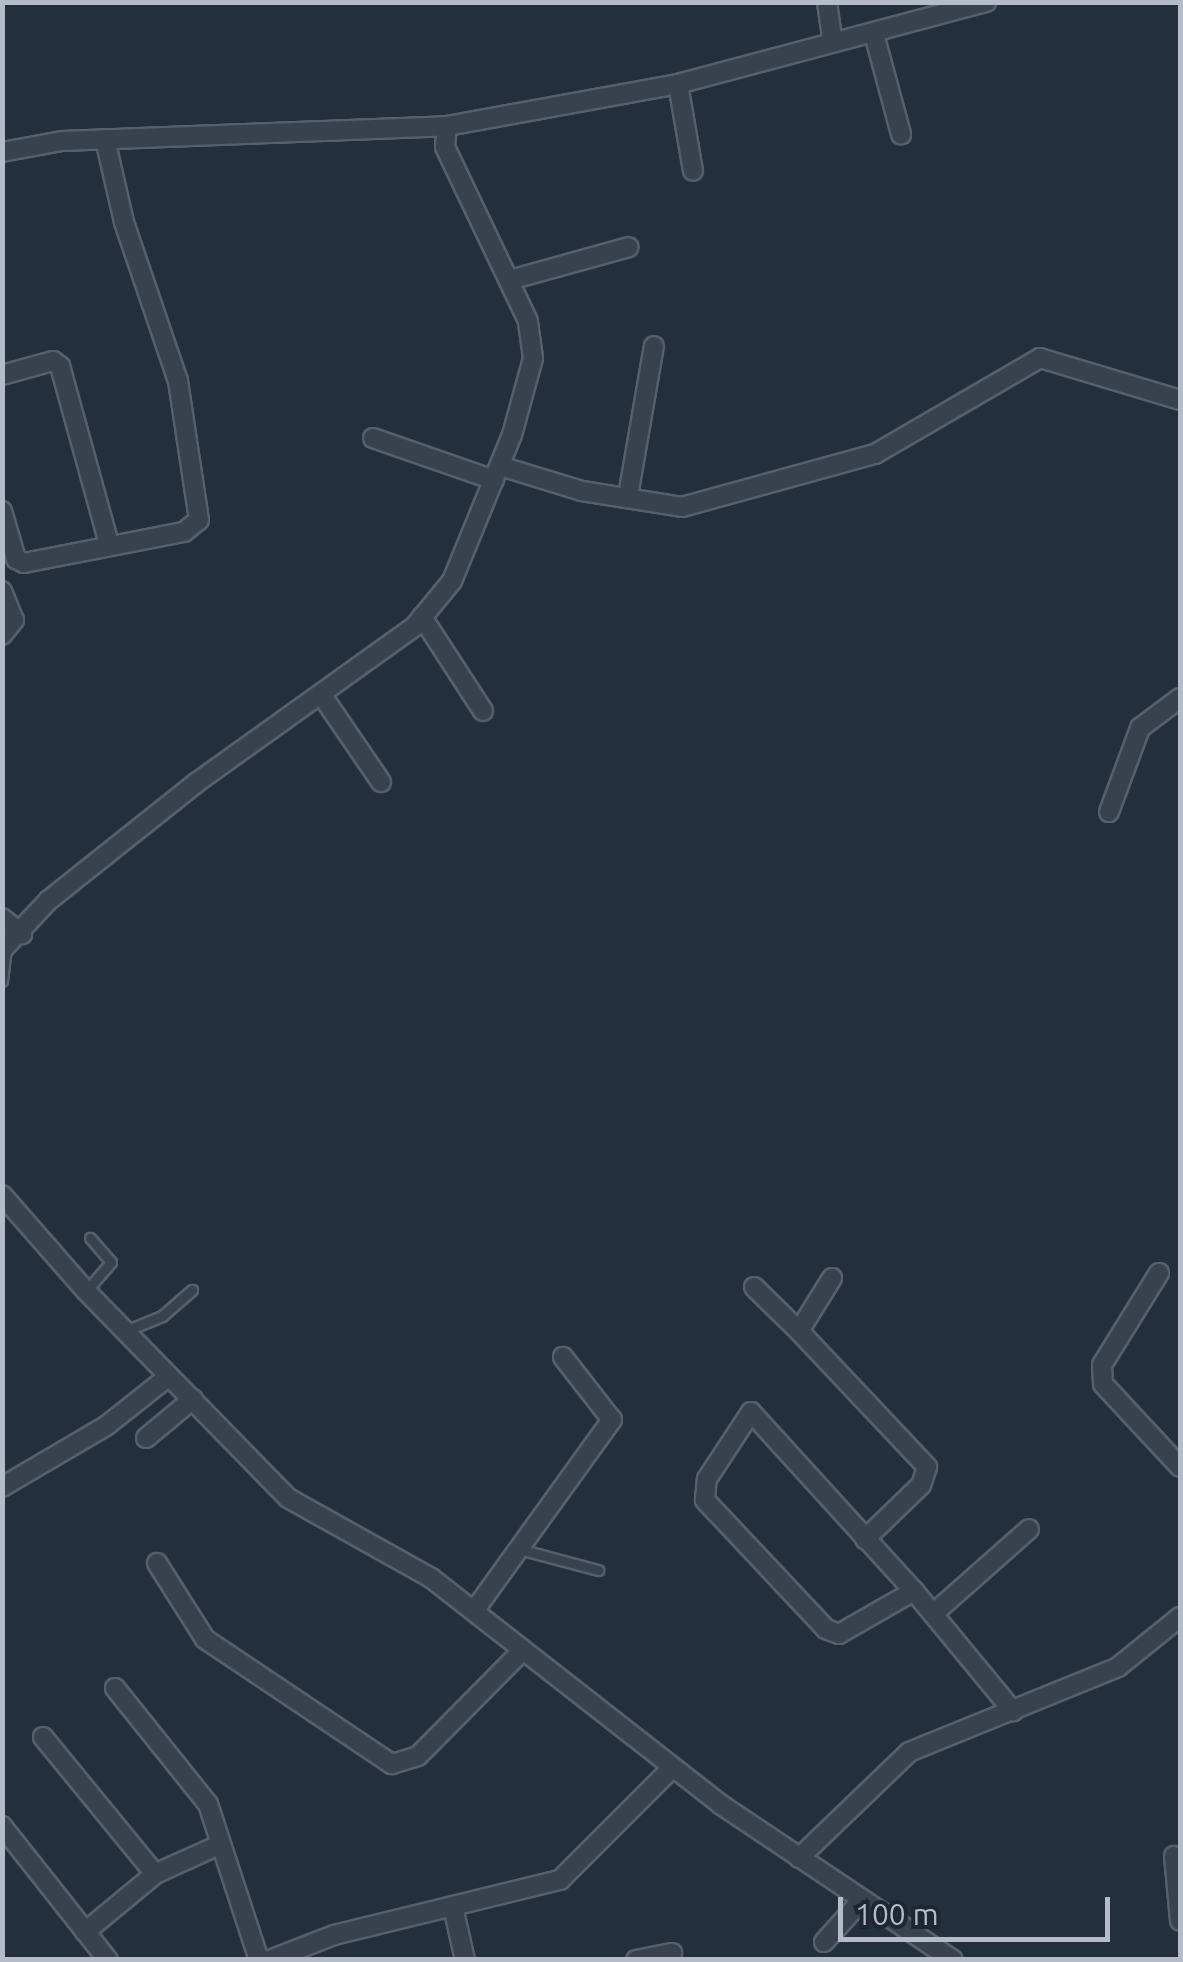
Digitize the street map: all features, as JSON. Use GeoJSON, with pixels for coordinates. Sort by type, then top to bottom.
{"type":"FeatureCollection","features":[{"type":"Feature","properties":{"kind":"street"},"geometry":{"type":"LineString","coordinates":[[827,2],[832,38]]}},
{"type":"Feature","properties":{"kind":"street"},"geometry":{"type":"LineString","coordinates":[[2,152],[105,139],[448,126],[678,84],[832,38],[874,34],[986,2]]}},
{"type":"Feature","properties":{"kind":"street"},"geometry":{"type":"LineString","coordinates":[[874,34],[901,134]]}},
{"type":"Feature","properties":{"kind":"street"},"geometry":{"type":"LineString","coordinates":[[678,84],[692,171]]}},
{"type":"Feature","properties":{"kind":"street"},"geometry":{"type":"LineString","coordinates":[[4,948],[22,934],[49,900],[196,783],[323,697],[422,617],[452,581],[497,473],[533,358],[528,322],[453,166],[448,126]]}},
{"type":"Feature","properties":{"kind":"street"},"geometry":{"type":"LineString","coordinates":[[2,511],[9,564],[184,532],[199,520],[202,508],[178,381],[124,222],[105,139]]}},
{"type":"Feature","properties":{"kind":"street"},"geometry":{"type":"LineString","coordinates":[[510,280],[629,247]]}},
{"type":"Feature","properties":{"kind":"street"},"geometry":{"type":"LineString","coordinates":[[628,496],[654,346]]}},
{"type":"Feature","properties":{"kind":"street"},"geometry":{"type":"LineString","coordinates":[[373,438],[497,473],[682,507],[843,466],[1040,358],[1180,400]]}},
{"type":"Feature","properties":{"kind":"street"},"geometry":{"type":"LineString","coordinates":[[2,375],[52,361],[60,366],[108,544]]}},
{"type":"Feature","properties":{"kind":"street"},"geometry":{"type":"LineString","coordinates":[[2,591],[14,620],[2,635]]}},
{"type":"Feature","properties":{"kind":"street"},"geometry":{"type":"LineString","coordinates":[[422,617],[482,711]]}},
{"type":"Feature","properties":{"kind":"street"},"geometry":{"type":"LineString","coordinates":[[323,697],[380,782]]}},
{"type":"Feature","properties":{"kind":"street"},"geometry":{"type":"LineString","coordinates":[[1109,812],[1140,728],[1180,698]]}},
{"type":"Feature","properties":{"kind":"street"},"geometry":{"type":"LineString","coordinates":[[2,918],[22,934]]}},
{"type":"Feature","properties":{"kind":"street"},"geometry":{"type":"LineString","coordinates":[[2,1195],[86,1292],[307,1513],[387,1551],[474,1611],[672,1768],[953,1960]]}},
{"type":"Feature","properties":{"kind":"street"},"geometry":{"type":"LineString","coordinates":[[1159,1273],[1102,1364],[1102,1384],[1180,1467]]}},
{"type":"Feature","properties":{"kind":"street"},"geometry":{"type":"LineString","coordinates":[[799,1331],[832,1278]]}},
{"type":"Feature","properties":{"kind":"street"},"geometry":{"type":"LineString","coordinates":[[754,1287],[928,1467],[920,1486],[865,1538]]}},
{"type":"Feature","properties":{"kind":"street"},"geometry":{"type":"LineString","coordinates":[[474,1611],[612,1420],[563,1357]]}},
{"type":"Feature","properties":{"kind":"street"},"geometry":{"type":"LineString","coordinates":[[5,1481],[106,1426],[169,1376]]}},
{"type":"Feature","properties":{"kind":"street"},"geometry":{"type":"LineString","coordinates":[[146,1438],[193,1399]]}},
{"type":"Feature","properties":{"kind":"street"},"geometry":{"type":"LineString","coordinates":[[914,1592],[840,1634],[826,1629],[717,1513],[706,1500],[707,1479],[750,1412],[914,1592],[1013,1712]]}},
{"type":"Feature","properties":{"kind":"street"},"geometry":{"type":"LineString","coordinates":[[932,1614],[1028,1529]]}},
{"type":"Feature","properties":{"kind":"street"},"geometry":{"type":"LineString","coordinates":[[157,1563],[205,1640],[392,1764],[418,1756],[522,1650]]}},
{"type":"Feature","properties":{"kind":"street"},"geometry":{"type":"LineString","coordinates":[[800,1858],[909,1752],[939,1734],[1013,1712],[1118,1667],[1180,1617]]}},
{"type":"Feature","properties":{"kind":"street"},"geometry":{"type":"LineString","coordinates":[[115,1688],[200,1792],[215,1817],[220,1845],[260,1960]]}},
{"type":"Feature","properties":{"kind":"street"},"geometry":{"type":"LineString","coordinates":[[44,1737],[155,1874]]}},
{"type":"Feature","properties":{"kind":"street"},"geometry":{"type":"LineString","coordinates":[[270,1960],[334,1935],[560,1880],[672,1768]]}},
{"type":"Feature","properties":{"kind":"street"},"geometry":{"type":"LineString","coordinates":[[2,1826],[108,1960]]}},
{"type":"Feature","properties":{"kind":"street"},"geometry":{"type":"LineString","coordinates":[[85,1932],[155,1874],[220,1845]]}},
{"type":"Feature","properties":{"kind":"street"},"geometry":{"type":"LineString","coordinates":[[1174,1856],[1180,1921]]}},
{"type":"Feature","properties":{"kind":"street"},"geometry":{"type":"LineString","coordinates":[[824,1942],[862,1900]]}},
{"type":"Feature","properties":{"kind":"street"},"geometry":{"type":"LineString","coordinates":[[453,1907],[465,1960]]}},
{"type":"Feature","properties":{"kind":"street"},"geometry":{"type":"LineString","coordinates":[[636,1960],[672,1953]]}},
{"type":"Feature","properties":{"kind":"lane"},"geometry":{"type":"LineString","coordinates":[[2,981],[4,948]]}},
{"type":"Feature","properties":{"kind":"lane"},"geometry":{"type":"LineString","coordinates":[[86,1292],[112,1262],[90,1238]]}},
{"type":"Feature","properties":{"kind":"lane"},"geometry":{"type":"LineString","coordinates":[[124,1331],[162,1316],[192,1290]]}},
{"type":"Feature","properties":{"kind":"lane"},"geometry":{"type":"LineString","coordinates":[[518,1548],[598,1570]]}}]}
